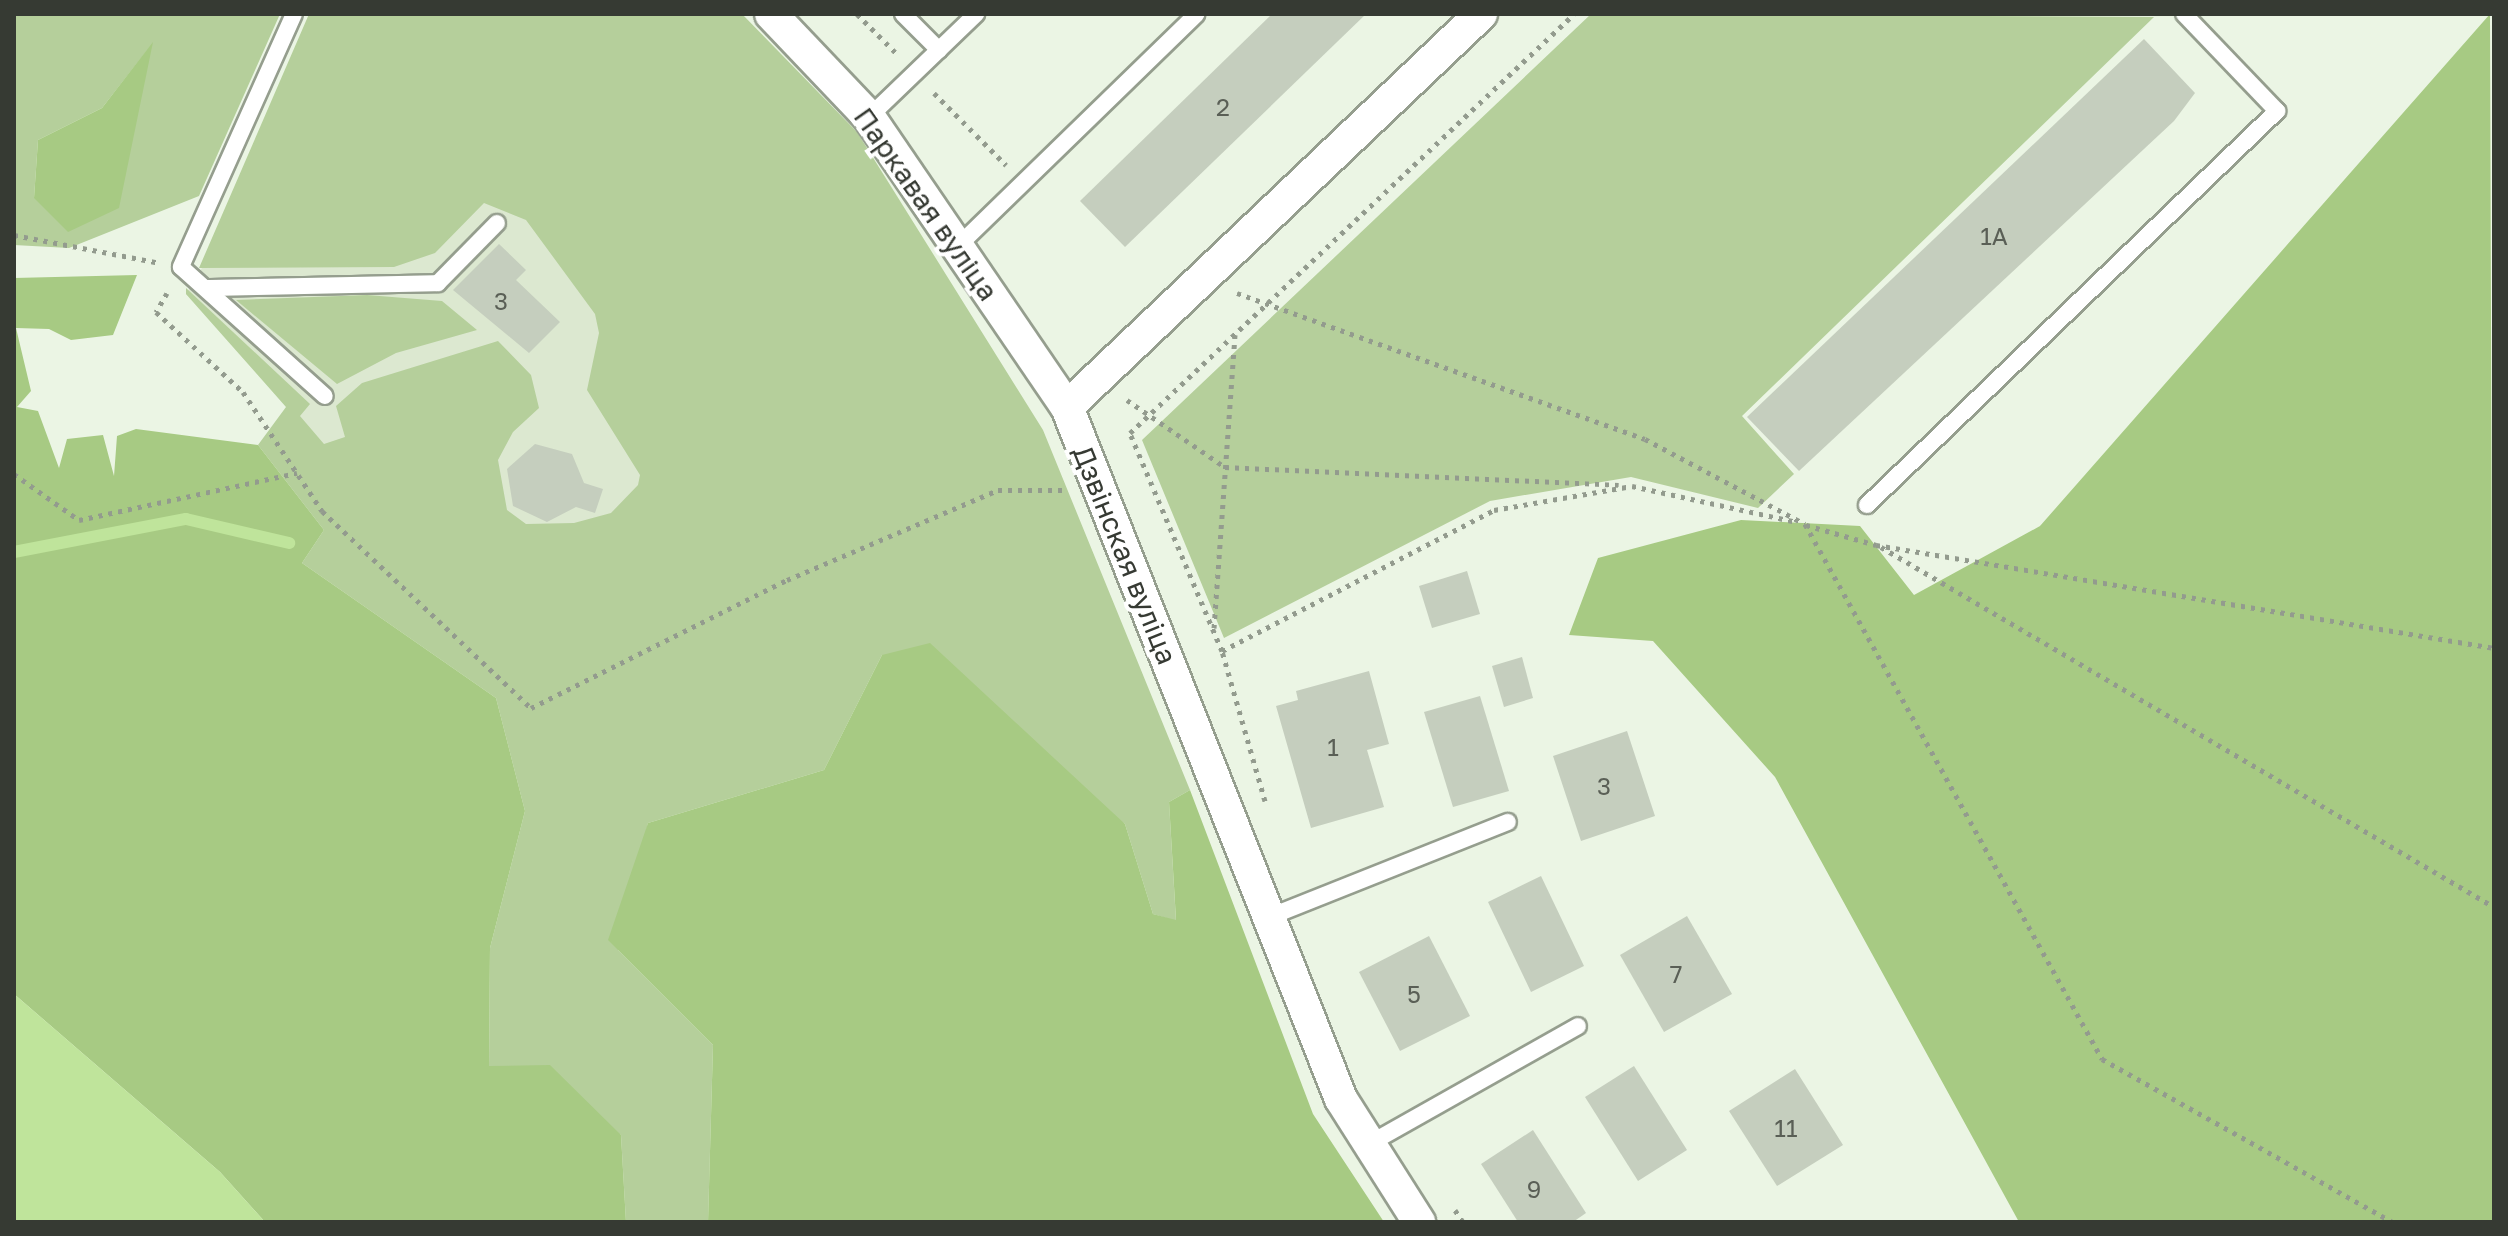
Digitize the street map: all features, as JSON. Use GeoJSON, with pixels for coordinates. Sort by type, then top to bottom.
{"type":"FeatureCollection","features":[{"type":"Feature","properties":{"kind":"street","name":"Паркавая вуліца"},"geometry":{"type":"LineString","coordinates":[[771,14],[869,117],[1067,407]]}},
{"type":"Feature","properties":{"kind":"street"},"geometry":{"type":"LineString","coordinates":[[1067,407],[1481,14]]}},
{"type":"Feature","properties":{"kind":"street","name":"Дзвінская вуліца"},"geometry":{"type":"LineString","coordinates":[[1067,407],[1269,917],[1367,1145],[1419,1222]]}},
{"type":"Feature","properties":{"kind":"lane"},"geometry":{"type":"LineString","coordinates":[[294,14],[181,267],[325,396]]}},
{"type":"Feature","properties":{"kind":"lane"},"geometry":{"type":"LineString","coordinates":[[903,14],[939,50]]}},
{"type":"Feature","properties":{"kind":"lane"},"geometry":{"type":"LineString","coordinates":[[869,117],[976,14]]}},
{"type":"Feature","properties":{"kind":"lane"},"geometry":{"type":"LineString","coordinates":[[957,247],[1197,14]]}},
{"type":"Feature","properties":{"kind":"lane"},"geometry":{"type":"LineString","coordinates":[[1867,505],[2277,111],[2184,14]]}},
{"type":"Feature","properties":{"kind":"lane"},"geometry":{"type":"LineString","coordinates":[[206,288],[438,283],[497,223]]}},
{"type":"Feature","properties":{"kind":"lane"},"geometry":{"type":"LineString","coordinates":[[1269,917],[1508,822]]}},
{"type":"Feature","properties":{"kind":"lane"},"geometry":{"type":"LineString","coordinates":[[1367,1145],[1578,1026]]}},
{"type":"Feature","properties":{"kind":"path"},"geometry":{"type":"LineString","coordinates":[[857,14],[1023,183]]}},
{"type":"Feature","properties":{"kind":"path"},"geometry":{"type":"LineString","coordinates":[[1269,816],[1222,651],[1130,433],[1574,14]]}},
{"type":"Feature","properties":{"kind":"path"},"geometry":{"type":"LineString","coordinates":[[14,235],[181,267],[156,312],[243,392],[322,511],[531,708],[787,580],[998,490],[1099,491]]}},
{"type":"Feature","properties":{"kind":"path"},"geometry":{"type":"LineString","coordinates":[[1202,280],[1645,439],[1805,524],[2102,1059],[2393,1222]]}},
{"type":"Feature","properties":{"kind":"path"},"geometry":{"type":"LineString","coordinates":[[1214,629],[1235,334]]}},
{"type":"Feature","properties":{"kind":"path"},"geometry":{"type":"LineString","coordinates":[[1100,376],[1147,417],[1225,467],[1632,486],[1805,524],[1876,545],[2494,648]]}},
{"type":"Feature","properties":{"kind":"path"},"geometry":{"type":"LineString","coordinates":[[14,474],[79,520],[297,473]]}},
{"type":"Feature","properties":{"kind":"path"},"geometry":{"type":"LineString","coordinates":[[1222,651],[1494,510],[1632,486]]}},
{"type":"Feature","properties":{"kind":"path"},"geometry":{"type":"LineString","coordinates":[[1876,545],[2494,907]]}},
{"type":"Feature","properties":{"kind":"path"},"geometry":{"type":"LineString","coordinates":[[1446,1199],[1463,1222]]}},
{"type":"Feature","properties":{"kind":"shaded area"},"geometry":{"type":"Polygon","coordinates":[[[14,14],[280,14],[199,196],[69,248],[14,245],[14,14]],[[152,44],[102,108],[38,140],[34,198],[152,44]]]}},
{"type":"Feature","properties":{"kind":"shaded area"},"geometry":{"type":"Polygon","coordinates":[[[309,14],[742,14],[857,132],[1043,430],[1190,790],[1169,802],[1176,921],[1153,914],[1125,824],[882,655],[824,770],[648,823],[618,950],[713,1045],[708,1222],[626,1222],[621,1135],[489,1067],[490,948],[525,811],[496,698],[302,563],[324,530],[258,445],[286,407],[186,294],[186,288],[310,404],[300,416],[324,444],[345,437],[336,406],[362,383],[498,341],[531,375],[539,408],[513,432],[498,460],[507,510],[526,524],[574,523],[611,513],[638,485],[640,475],[587,390],[599,333],[595,314],[526,220],[484,203],[435,253],[394,267],[199,268],[309,14]]]}},
{"type":"Feature","properties":{"kind":"shaded area"},"geometry":{"type":"Polygon","coordinates":[[[1591,14],[2154,17],[1742,416],[1794,474],[1758,508],[1631,477],[1490,501],[1224,638],[1142,440],[1591,14]]]}},
{"type":"Feature","properties":{"kind":"shaded area"},"geometry":{"type":"Polygon","coordinates":[[[2490,14],[2494,1222],[2019,1222],[1775,777],[1653,641],[1569,635],[1598,558],[1741,520],[1860,526],[1914,595],[2040,526],[2490,14]]]}},
{"type":"Feature","properties":{"kind":"shaded area"},"geometry":{"type":"Polygon","coordinates":[[[153,42],[119,208],[68,232],[34,198],[38,140],[102,108],[153,42]]]}},
{"type":"Feature","properties":{"kind":"shaded area"},"geometry":{"type":"Polygon","coordinates":[[[292,121],[588,232],[779,577],[543,696],[186,294],[292,121]]]}},
{"type":"Feature","properties":{"kind":"shaded area"},"geometry":{"type":"Polygon","coordinates":[[[137,275],[113,335],[71,340],[49,329],[16,328],[31,391],[17,407],[38,411],[59,468],[67,439],[103,435],[114,476],[117,436],[136,429],[258,445],[324,530],[302,563],[496,698],[525,811],[490,948],[489,1066],[550,1065],[621,1135],[626,1222],[265,1222],[220,1172],[14,994],[14,278],[137,275]]]}},
{"type":"Feature","properties":{"kind":"shaded area"},"geometry":{"type":"Polygon","coordinates":[[[367,295],[442,301],[477,330],[396,353],[337,384],[236,300],[367,295]]]}},
{"type":"Feature","properties":{"kind":"shaded area"},"geometry":{"type":"Polygon","coordinates":[[[930,643],[1125,824],[1153,914],[1176,920],[1169,802],[1190,790],[1313,1114],[1384,1222],[708,1222],[713,1045],[608,940],[648,823],[824,770],[882,655],[930,643]]]}},
{"type":"Feature","properties":{"kind":"shaded area"},"geometry":{"type":"Polygon","coordinates":[[[14,994],[220,1172],[265,1222],[14,1222],[14,994]]]}},
{"type":"Feature","properties":{"kind":"building"},"geometry":{"type":"Polygon","coordinates":[[[1272,14],[1366,14],[1125,247],[1080,201],[1272,14]]]}},
{"type":"Feature","properties":{"kind":"building"},"geometry":{"type":"Polygon","coordinates":[[[2144,39],[2195,93],[2174,121],[1799,471],[1747,417],[2144,39]]]}},
{"type":"Feature","properties":{"kind":"building"},"geometry":{"type":"Polygon","coordinates":[[[499,244],[526,270],[516,280],[560,322],[529,353],[453,290],[499,244]]]}},
{"type":"Feature","properties":{"kind":"building"},"geometry":{"type":"Polygon","coordinates":[[[535,444],[572,454],[584,483],[603,489],[595,513],[576,507],[547,522],[513,506],[507,469],[535,444]]]}},
{"type":"Feature","properties":{"kind":"building"},"geometry":{"type":"Polygon","coordinates":[[[1467,571],[1480,614],[1432,628],[1419,586],[1467,571]]]}},
{"type":"Feature","properties":{"kind":"building"},"geometry":{"type":"Polygon","coordinates":[[[1522,657],[1533,698],[1504,707],[1492,666],[1522,657]]]}},
{"type":"Feature","properties":{"kind":"building"},"geometry":{"type":"Polygon","coordinates":[[[1369,671],[1389,744],[1367,750],[1384,807],[1311,828],[1276,706],[1298,700],[1296,691],[1369,671]]]}},
{"type":"Feature","properties":{"kind":"building"},"geometry":{"type":"Polygon","coordinates":[[[1480,696],[1509,791],[1453,807],[1424,712],[1480,696]]]}},
{"type":"Feature","properties":{"kind":"building"},"geometry":{"type":"Polygon","coordinates":[[[1627,731],[1655,816],[1581,841],[1553,756],[1627,731]]]}},
{"type":"Feature","properties":{"kind":"building"},"geometry":{"type":"Polygon","coordinates":[[[1541,876],[1584,966],[1531,992],[1488,902],[1541,876]]]}},
{"type":"Feature","properties":{"kind":"building"},"geometry":{"type":"Polygon","coordinates":[[[1687,916],[1732,994],[1664,1032],[1620,955],[1687,916]]]}},
{"type":"Feature","properties":{"kind":"building"},"geometry":{"type":"Polygon","coordinates":[[[1429,936],[1470,1016],[1400,1051],[1359,972],[1429,936]]]}},
{"type":"Feature","properties":{"kind":"building"},"geometry":{"type":"Polygon","coordinates":[[[1634,1066],[1687,1150],[1638,1181],[1585,1097],[1634,1066]]]}},
{"type":"Feature","properties":{"kind":"building"},"geometry":{"type":"Polygon","coordinates":[[[1795,1069],[1843,1145],[1777,1186],[1729,1111],[1795,1069]]]}},
{"type":"Feature","properties":{"kind":"building"},"geometry":{"type":"Polygon","coordinates":[[[1533,1130],[1586,1213],[1573,1222],[1518,1222],[1481,1164],[1533,1130]]]}},
{"type":"Feature","properties":{"kind":"waterway"},"geometry":{"type":"LineString","coordinates":[[14,552],[186,519],[289,543]]}}]}
